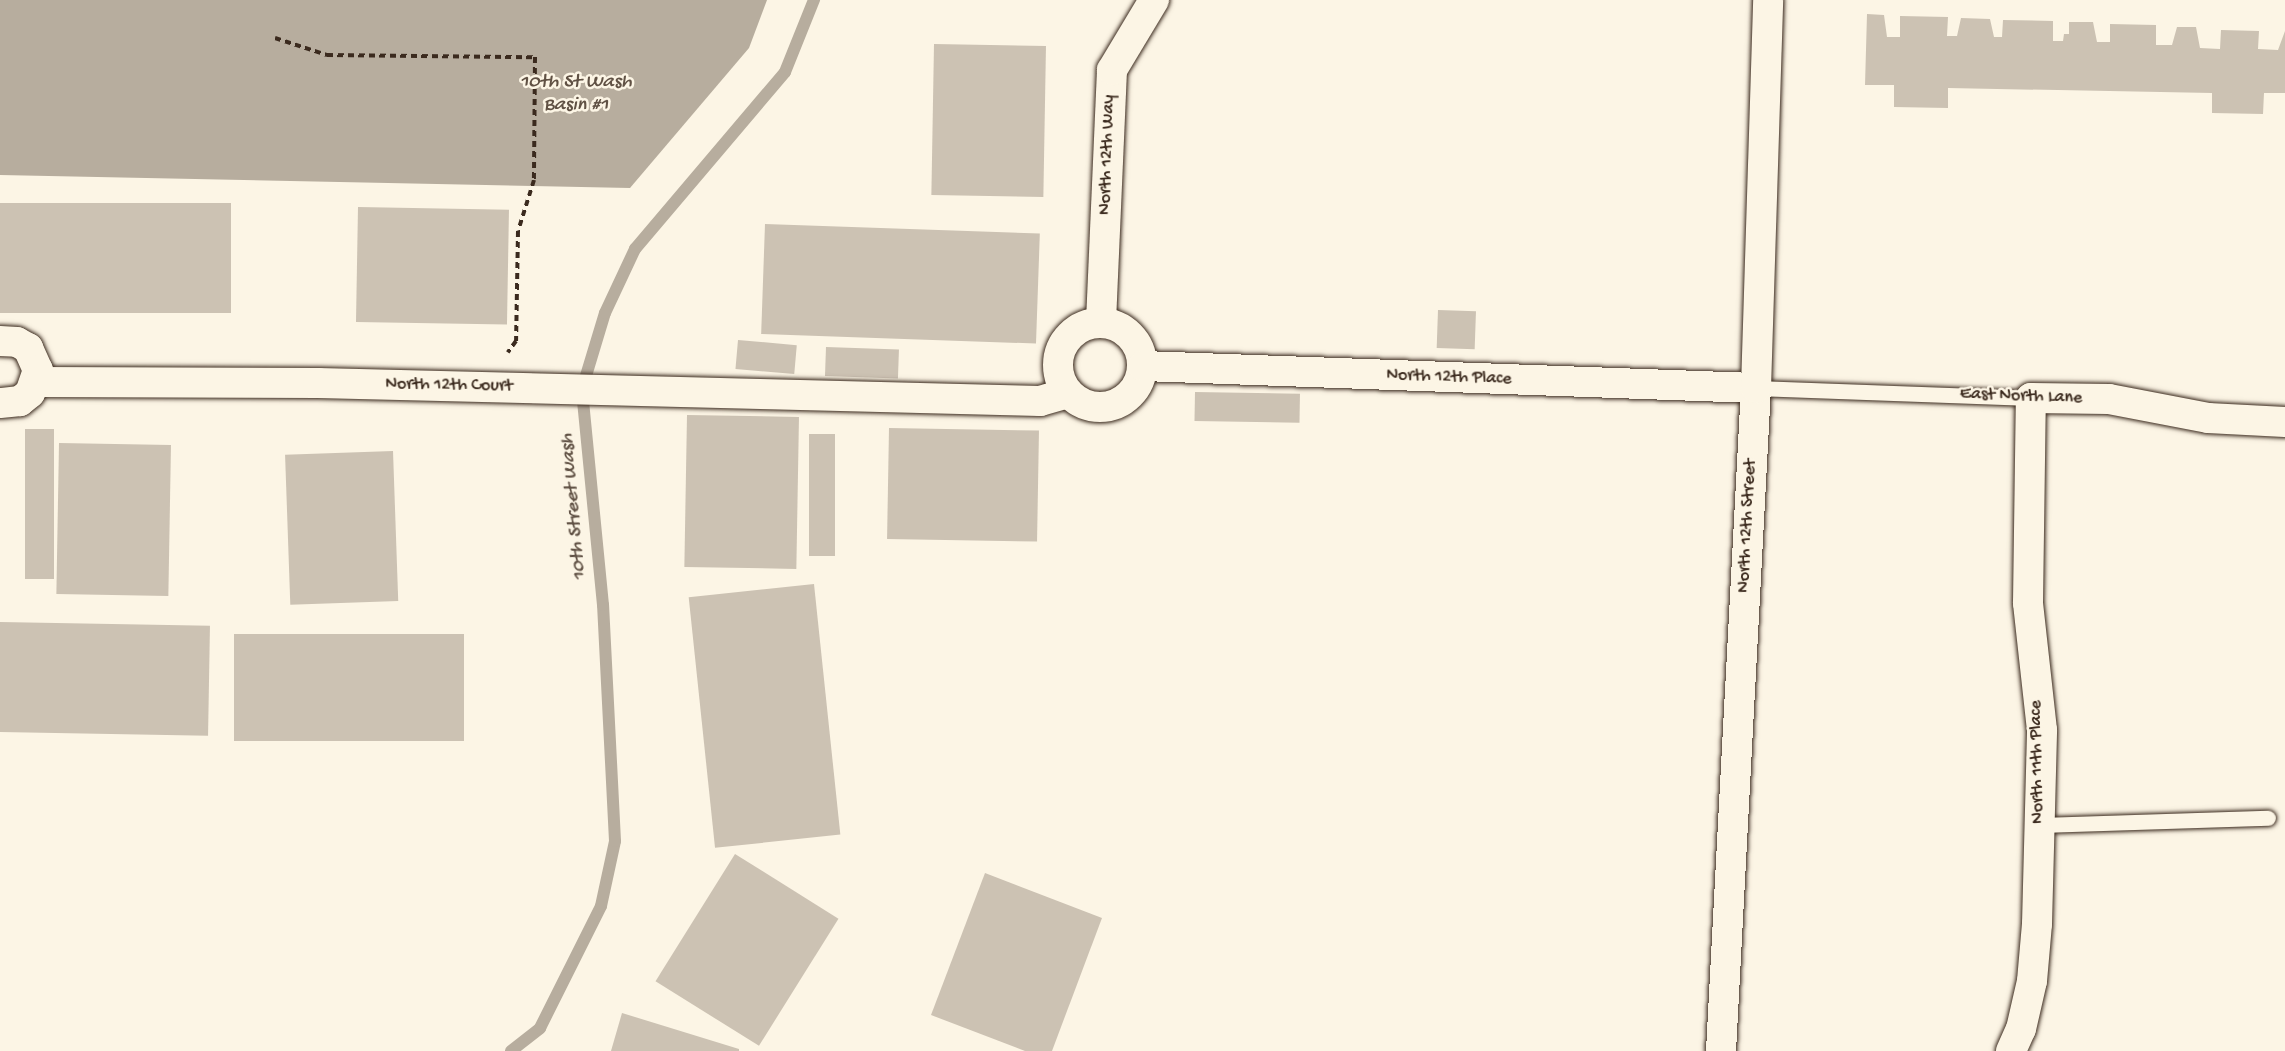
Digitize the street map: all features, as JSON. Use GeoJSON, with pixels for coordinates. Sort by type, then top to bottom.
{"type":"FeatureCollection","features":[{"type":"Feature","properties":{"kind":"street","name":"North 12th Way"},"geometry":{"type":"LineString","coordinates":[[1101,322],[1112,70],[1154,0]]}},
{"type":"Feature","properties":{"kind":"street","name":"North 12th Street"},"geometry":{"type":"LineString","coordinates":[[1721,1051],[1756,388],[1768,0]]}},
{"type":"Feature","properties":{"kind":"street"},"geometry":{"type":"LineString","coordinates":[[1101,322],[1115,325],[1131,336],[1141,354],[1143,366],[1132,392],[1108,407],[1080,402],[1068,393],[1057,367],[1064,341],[1075,330],[1101,322]]}},
{"type":"Feature","properties":{"kind":"street"},"geometry":{"type":"LineString","coordinates":[[0,341],[17,342],[28,348],[39,370],[37,382],[20,400],[0,403]]}},
{"type":"Feature","properties":{"kind":"street","name":"North 12th Place"},"geometry":{"type":"LineString","coordinates":[[1143,366],[1756,388]]}},
{"type":"Feature","properties":{"kind":"street","name":"North 12th Court"},"geometry":{"type":"LineString","coordinates":[[37,382],[494,387],[1040,401],[1068,393]]}},
{"type":"Feature","properties":{"kind":"street","name":"East North Lane"},"geometry":{"type":"LineString","coordinates":[[2031,399],[2109,399],[2208,418],[2285,422]]}},
{"type":"Feature","properties":{"kind":"street","name":"North 11th Place"},"geometry":{"type":"LineString","coordinates":[[2011,1051],[2032,981],[2040,825],[2042,730],[2028,603],[2031,399]]}},
{"type":"Feature","properties":{"kind":"lane","name":"East North Lane"},"geometry":{"type":"LineString","coordinates":[[1756,388],[2031,399]]}},
{"type":"Feature","properties":{"kind":"lane"},"geometry":{"type":"LineString","coordinates":[[2040,825],[2268,818]]}},
{"type":"Feature","properties":{"kind":"path"},"geometry":{"type":"LineString","coordinates":[[275,38],[327,56],[535,57],[534,180],[518,231],[516,341],[494,372],[494,387]]}},
{"type":"Feature","properties":{"kind":"water","name":"10th St Wash Basin #1"},"geometry":{"type":"Polygon","coordinates":[[[0,0],[767,0],[749,48],[630,188],[0,175],[0,0]]]}},
{"type":"Feature","properties":{"kind":"building"},"geometry":{"type":"Polygon","coordinates":[[[1867,14],[1884,15],[1887,37],[1900,37],[1900,16],[1948,17],[1947,36],[1957,36],[1961,18],[1990,19],[1994,37],[2002,37],[2003,20],[2053,21],[2053,41],[2063,41],[2064,34],[2069,34],[2069,22],[2093,22],[2097,42],[2110,42],[2110,24],[2156,25],[2156,45],[2172,45],[2177,27],[2196,27],[2200,48],[2220,49],[2221,30],[2259,31],[2258,49],[2278,50],[2285,31],[2285,93],[2264,93],[2263,114],[2212,113],[2212,93],[1948,88],[1948,108],[1894,107],[1894,85],[1865,85],[1867,14]]]}},
{"type":"Feature","properties":{"kind":"building"},"geometry":{"type":"Polygon","coordinates":[[[934,44],[1046,46],[1043,197],[931,195],[934,44]]]}},
{"type":"Feature","properties":{"kind":"building"},"geometry":{"type":"Polygon","coordinates":[[[0,203],[231,203],[231,313],[0,313],[0,203]]]}},
{"type":"Feature","properties":{"kind":"building"},"geometry":{"type":"Polygon","coordinates":[[[358,207],[509,210],[507,325],[356,322],[358,207]]]}},
{"type":"Feature","properties":{"kind":"building"},"geometry":{"type":"Polygon","coordinates":[[[765,224],[1040,234],[1036,344],[761,334],[765,224]]]}},
{"type":"Feature","properties":{"kind":"building"},"geometry":{"type":"Polygon","coordinates":[[[1438,310],[1476,311],[1475,349],[1437,348],[1438,310]]]}},
{"type":"Feature","properties":{"kind":"building"},"geometry":{"type":"Polygon","coordinates":[[[738,340],[797,345],[794,374],[735,369],[738,340]]]}},
{"type":"Feature","properties":{"kind":"building"},"geometry":{"type":"Polygon","coordinates":[[[826,347],[899,350],[898,379],[825,376],[826,347]]]}},
{"type":"Feature","properties":{"kind":"building"},"geometry":{"type":"Polygon","coordinates":[[[1195,392],[1300,394],[1299,423],[1194,421],[1195,392]]]}},
{"type":"Feature","properties":{"kind":"building"},"geometry":{"type":"Polygon","coordinates":[[[687,415],[799,417],[796,569],[684,567],[687,415]]]}},
{"type":"Feature","properties":{"kind":"building"},"geometry":{"type":"Polygon","coordinates":[[[889,428],[1039,431],[1037,542],[887,539],[889,428]]]}},
{"type":"Feature","properties":{"kind":"building"},"geometry":{"type":"Polygon","coordinates":[[[25,429],[54,429],[54,579],[25,579],[25,429]]]}},
{"type":"Feature","properties":{"kind":"building"},"geometry":{"type":"Polygon","coordinates":[[[809,434],[835,434],[835,556],[809,556],[809,434]]]}},
{"type":"Feature","properties":{"kind":"building"},"geometry":{"type":"Polygon","coordinates":[[[59,443],[171,445],[168,596],[56,594],[59,443]]]}},
{"type":"Feature","properties":{"kind":"building"},"geometry":{"type":"Polygon","coordinates":[[[393,451],[398,601],[290,605],[285,455],[393,451]]]}},
{"type":"Feature","properties":{"kind":"building"},"geometry":{"type":"Polygon","coordinates":[[[814,584],[840,835],[715,848],[689,597],[814,584]]]}},
{"type":"Feature","properties":{"kind":"building"},"geometry":{"type":"Polygon","coordinates":[[[0,622],[210,626],[208,736],[0,732],[0,622]]]}},
{"type":"Feature","properties":{"kind":"building"},"geometry":{"type":"Polygon","coordinates":[[[234,634],[464,634],[464,741],[234,741],[234,634]]]}},
{"type":"Feature","properties":{"kind":"building"},"geometry":{"type":"Polygon","coordinates":[[[735,854],[838,919],[759,1046],[656,981],[735,854]]]}},
{"type":"Feature","properties":{"kind":"building"},"geometry":{"type":"Polygon","coordinates":[[[985,873],[1102,918],[1052,1051],[1025,1051],[931,1015],[985,873]]]}},
{"type":"Feature","properties":{"kind":"building"},"geometry":{"type":"Polygon","coordinates":[[[622,1013],[739,1049],[739,1051],[611,1051],[622,1013]]]}},
{"type":"Feature","properties":{"kind":"waterway","name":"10th Street Wash"},"geometry":{"type":"LineString","coordinates":[[511,1051],[540,1028],[601,906],[615,841],[603,605],[582,389],[605,313],[635,249],[785,72],[814,0]]}}]}
